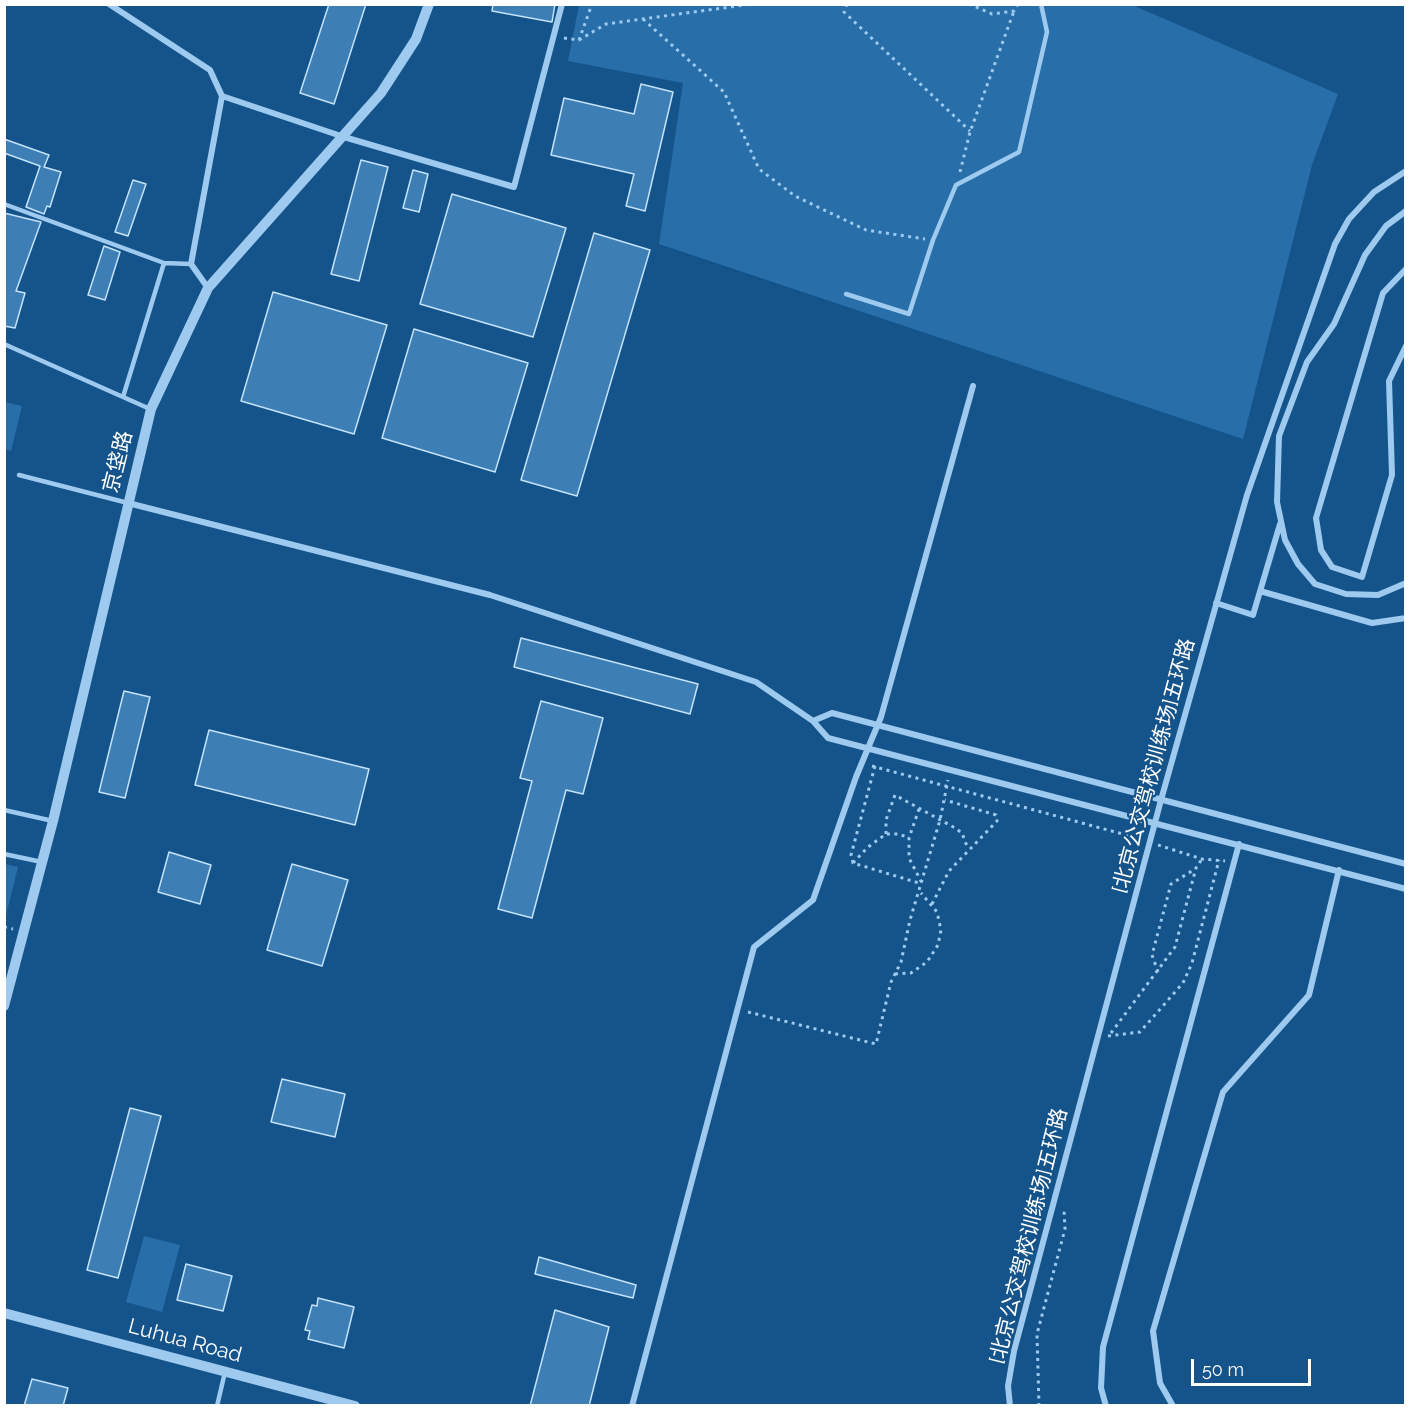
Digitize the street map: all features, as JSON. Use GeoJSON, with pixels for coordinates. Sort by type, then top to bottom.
{"type":"FeatureCollection","features":[{"type":"Feature","properties":{"kind":"street"},"geometry":{"type":"LineString","coordinates":[[109,4],[210,70],[222,96],[191,264],[208,288]]}},
{"type":"Feature","properties":{"kind":"street","name":"京垡路"},"geometry":{"type":"LineString","coordinates":[[4,1006],[53,821],[151,409],[208,288],[381,93],[416,39],[429,4]]}},
{"type":"Feature","properties":{"kind":"street"},"geometry":{"type":"LineString","coordinates":[[222,96],[344,137],[514,187],[562,4]]}},
{"type":"Feature","properties":{"kind":"street","name":"[北京公交驾校训练场]五环路"},"geometry":{"type":"LineString","coordinates":[[1010,1406],[1008,1386],[1014,1351],[1155,822],[1247,495],[1335,244],[1349,219],[1374,192],[1406,171]]}},
{"type":"Feature","properties":{"kind":"street"},"geometry":{"type":"LineString","coordinates":[[1406,211],[1386,226],[1365,255],[1334,324],[1307,362],[1279,436],[1277,502],[1285,540],[1298,564],[1315,584],[1346,594],[1378,595],[1406,583]]}},
{"type":"Feature","properties":{"kind":"street"},"geometry":{"type":"LineString","coordinates":[[1406,269],[1383,293],[1316,518],[1321,550],[1332,567],[1362,577],[1392,475],[1389,381],[1406,346]]}},
{"type":"Feature","properties":{"kind":"street"},"geometry":{"type":"LineString","coordinates":[[632,1406],[754,947],[813,900],[862,763],[878,726],[973,386]]}},
{"type":"Feature","properties":{"kind":"street"},"geometry":{"type":"LineString","coordinates":[[128,503],[478,592],[756,682],[813,721],[828,738],[1406,889]]}},
{"type":"Feature","properties":{"kind":"street"},"geometry":{"type":"LineString","coordinates":[[1216,603],[1253,615],[1281,520]]}},
{"type":"Feature","properties":{"kind":"street"},"geometry":{"type":"LineString","coordinates":[[1260,591],[1372,623],[1406,618]]}},
{"type":"Feature","properties":{"kind":"street"},"geometry":{"type":"LineString","coordinates":[[813,721],[832,713],[1406,864]]}},
{"type":"Feature","properties":{"kind":"street"},"geometry":{"type":"LineString","coordinates":[[1106,1406],[1101,1388],[1103,1347],[1239,844]]}},
{"type":"Feature","properties":{"kind":"street"},"geometry":{"type":"LineString","coordinates":[[1173,1406],[1160,1383],[1153,1331],[1224,1092],[1309,995],[1339,870]]}},
{"type":"Feature","properties":{"kind":"street","name":"Luhua Road"},"geometry":{"type":"LineString","coordinates":[[4,1313],[356,1406]]}},
{"type":"Feature","properties":{"kind":"lane"},"geometry":{"type":"LineString","coordinates":[[846,294],[909,314],[933,240],[956,185],[1019,152],[1047,32],[1041,4]]}},
{"type":"Feature","properties":{"kind":"lane"},"geometry":{"type":"LineString","coordinates":[[4,204],[164,263],[191,264]]}},
{"type":"Feature","properties":{"kind":"lane"},"geometry":{"type":"LineString","coordinates":[[123,397],[164,263]]}},
{"type":"Feature","properties":{"kind":"lane"},"geometry":{"type":"LineString","coordinates":[[4,344],[151,409]]}},
{"type":"Feature","properties":{"kind":"lane"},"geometry":{"type":"LineString","coordinates":[[19,475],[128,503]]}},
{"type":"Feature","properties":{"kind":"lane"},"geometry":{"type":"LineString","coordinates":[[4,810],[53,821]]}},
{"type":"Feature","properties":{"kind":"lane"},"geometry":{"type":"LineString","coordinates":[[4,854],[42,862]]}},
{"type":"Feature","properties":{"kind":"lane"},"geometry":{"type":"LineString","coordinates":[[217,1406],[225,1372]]}},
{"type":"Feature","properties":{"kind":"path"},"geometry":{"type":"LineString","coordinates":[[579,39],[592,4]]}},
{"type":"Feature","properties":{"kind":"path"},"geometry":{"type":"LineString","coordinates":[[554,37],[579,39],[606,24],[752,4]]}},
{"type":"Feature","properties":{"kind":"path"},"geometry":{"type":"LineString","coordinates":[[847,4],[844,12],[970,132]]}},
{"type":"Feature","properties":{"kind":"path"},"geometry":{"type":"LineString","coordinates":[[969,4],[992,14],[1014,11]]}},
{"type":"Feature","properties":{"kind":"path"},"geometry":{"type":"LineString","coordinates":[[956,185],[970,132],[1018,4]]}},
{"type":"Feature","properties":{"kind":"path"},"geometry":{"type":"LineString","coordinates":[[643,19],[724,92],[759,169],[795,196],[866,230],[933,240]]}},
{"type":"Feature","properties":{"kind":"path"},"geometry":{"type":"LineString","coordinates":[[862,763],[1202,858],[1234,862]]}},
{"type":"Feature","properties":{"kind":"path"},"geometry":{"type":"LineString","coordinates":[[875,766],[851,855],[854,862],[922,884]]}},
{"type":"Feature","properties":{"kind":"path"},"geometry":{"type":"LineString","coordinates":[[737,1009],[876,1044],[895,974],[901,962],[910,920],[921,892],[951,769]]}},
{"type":"Feature","properties":{"kind":"path"},"geometry":{"type":"LineString","coordinates":[[886,834],[886,820],[895,795],[962,833],[968,849]]}},
{"type":"Feature","properties":{"kind":"path"},"geometry":{"type":"LineString","coordinates":[[932,904],[949,871],[997,821],[996,815],[944,800]]}},
{"type":"Feature","properties":{"kind":"path"},"geometry":{"type":"LineString","coordinates":[[919,809],[909,838],[909,858],[913,872],[922,884]]}},
{"type":"Feature","properties":{"kind":"path"},"geometry":{"type":"LineString","coordinates":[[854,862],[868,847],[886,834],[899,834],[909,838]]}},
{"type":"Feature","properties":{"kind":"path"},"geometry":{"type":"LineString","coordinates":[[1158,857],[1161,846]]}},
{"type":"Feature","properties":{"kind":"path"},"geometry":{"type":"LineString","coordinates":[[1108,1036],[1158,973],[1175,947],[1196,868],[1202,858]]}},
{"type":"Feature","properties":{"kind":"path"},"geometry":{"type":"LineString","coordinates":[[1108,1036],[1140,1032],[1183,983],[1192,963],[1219,860]]}},
{"type":"Feature","properties":{"kind":"path"},"geometry":{"type":"LineString","coordinates":[[1158,973],[1152,955],[1171,884],[1196,868]]}},
{"type":"Feature","properties":{"kind":"path"},"geometry":{"type":"LineString","coordinates":[[895,974],[911,973],[927,962],[939,945],[941,930],[937,912],[921,892]]}},
{"type":"Feature","properties":{"kind":"path"},"geometry":{"type":"LineString","coordinates":[[1108,1036],[1111,1025]]}},
{"type":"Feature","properties":{"kind":"path"},"geometry":{"type":"LineString","coordinates":[[1039,1406],[1037,1334],[1065,1229],[1064,1210]]}},
{"type":"Feature","properties":{"kind":"shaded area"},"geometry":{"type":"Polygon","coordinates":[[[1130,4],[1338,94],[1312,165],[1243,439],[659,244],[683,83],[568,61],[579,5],[1130,4]]]}},
{"type":"Feature","properties":{"kind":"shaded area"},"geometry":{"type":"Polygon","coordinates":[[[5,402],[22,406],[11,451],[5,449],[5,402]]]}},
{"type":"Feature","properties":{"kind":"shaded area"},"geometry":{"type":"Polygon","coordinates":[[[4,864],[18,867],[5,919],[4,864]]]}},
{"type":"Feature","properties":{"kind":"shaded area"},"geometry":{"type":"Polygon","coordinates":[[[144,1236],[180,1245],[162,1312],[126,1302],[144,1236]]]}},
{"type":"Feature","properties":{"kind":"building"},"geometry":{"type":"Polygon","coordinates":[[[329,4],[366,4],[334,104],[300,93],[329,4]]]}},
{"type":"Feature","properties":{"kind":"building"},"geometry":{"type":"Polygon","coordinates":[[[493,4],[555,4],[552,22],[492,11],[493,4]]]}},
{"type":"Feature","properties":{"kind":"building"},"geometry":{"type":"Polygon","coordinates":[[[641,84],[673,92],[645,211],[626,206],[634,174],[551,155],[564,98],[634,114],[641,84]]]}},
{"type":"Feature","properties":{"kind":"building"},"geometry":{"type":"Polygon","coordinates":[[[4,139],[49,155],[44,167],[61,172],[50,207],[47,206],[44,214],[26,207],[40,166],[4,153],[4,139]]]}},
{"type":"Feature","properties":{"kind":"building"},"geometry":{"type":"Polygon","coordinates":[[[361,160],[388,167],[359,281],[331,274],[361,160]]]}},
{"type":"Feature","properties":{"kind":"building"},"geometry":{"type":"Polygon","coordinates":[[[413,170],[428,174],[419,212],[403,208],[413,170]]]}},
{"type":"Feature","properties":{"kind":"building"},"geometry":{"type":"Polygon","coordinates":[[[133,180],[146,184],[128,236],[115,232],[133,180]]]}},
{"type":"Feature","properties":{"kind":"building"},"geometry":{"type":"Polygon","coordinates":[[[452,194],[566,228],[533,337],[420,304],[452,194]]]}},
{"type":"Feature","properties":{"kind":"building"},"geometry":{"type":"Polygon","coordinates":[[[4,213],[41,222],[16,291],[25,293],[15,328],[4,326],[4,213]]]}},
{"type":"Feature","properties":{"kind":"building"},"geometry":{"type":"Polygon","coordinates":[[[594,233],[650,250],[577,496],[521,480],[594,233]]]}},
{"type":"Feature","properties":{"kind":"building"},"geometry":{"type":"Polygon","coordinates":[[[104,246],[120,252],[105,300],[88,295],[104,246]]]}},
{"type":"Feature","properties":{"kind":"building"},"geometry":{"type":"Polygon","coordinates":[[[273,292],[387,325],[354,434],[241,401],[273,292]]]}},
{"type":"Feature","properties":{"kind":"building"},"geometry":{"type":"Polygon","coordinates":[[[414,329],[528,363],[495,472],[382,438],[414,329]]]}},
{"type":"Feature","properties":{"kind":"building"},"geometry":{"type":"Polygon","coordinates":[[[521,638],[698,684],[690,714],[514,667],[521,638]]]}},
{"type":"Feature","properties":{"kind":"building"},"geometry":{"type":"Polygon","coordinates":[[[124,691],[150,697],[125,798],[99,792],[124,691]]]}},
{"type":"Feature","properties":{"kind":"building"},"geometry":{"type":"Polygon","coordinates":[[[541,701],[603,718],[583,794],[566,790],[532,918],[498,909],[532,781],[520,778],[541,701]]]}},
{"type":"Feature","properties":{"kind":"building"},"geometry":{"type":"Polygon","coordinates":[[[209,730],[369,769],[355,825],[195,785],[209,730]]]}},
{"type":"Feature","properties":{"kind":"building"},"geometry":{"type":"Polygon","coordinates":[[[169,852],[211,865],[200,904],[158,892],[169,852]]]}},
{"type":"Feature","properties":{"kind":"building"},"geometry":{"type":"Polygon","coordinates":[[[292,864],[348,880],[322,966],[267,950],[292,864]]]}},
{"type":"Feature","properties":{"kind":"building"},"geometry":{"type":"Polygon","coordinates":[[[282,1079],[345,1094],[335,1137],[271,1122],[282,1079]]]}},
{"type":"Feature","properties":{"kind":"building"},"geometry":{"type":"Polygon","coordinates":[[[130,1108],[161,1116],[118,1278],[87,1270],[130,1108]]]}},
{"type":"Feature","properties":{"kind":"building"},"geometry":{"type":"Polygon","coordinates":[[[539,1257],[636,1285],[633,1298],[535,1274],[539,1257]]]}},
{"type":"Feature","properties":{"kind":"building"},"geometry":{"type":"Polygon","coordinates":[[[186,1264],[232,1276],[223,1311],[177,1300],[186,1264]]]}},
{"type":"Feature","properties":{"kind":"building"},"geometry":{"type":"Polygon","coordinates":[[[318,1298],[354,1307],[344,1348],[308,1339],[310,1331],[305,1330],[312,1305],[317,1306],[318,1298]]]}},
{"type":"Feature","properties":{"kind":"building"},"geometry":{"type":"Polygon","coordinates":[[[555,1310],[609,1327],[589,1406],[530,1406],[555,1310]]]}},
{"type":"Feature","properties":{"kind":"building"},"geometry":{"type":"Polygon","coordinates":[[[32,1379],[68,1388],[63,1406],[24,1406],[32,1379]]]}}]}
